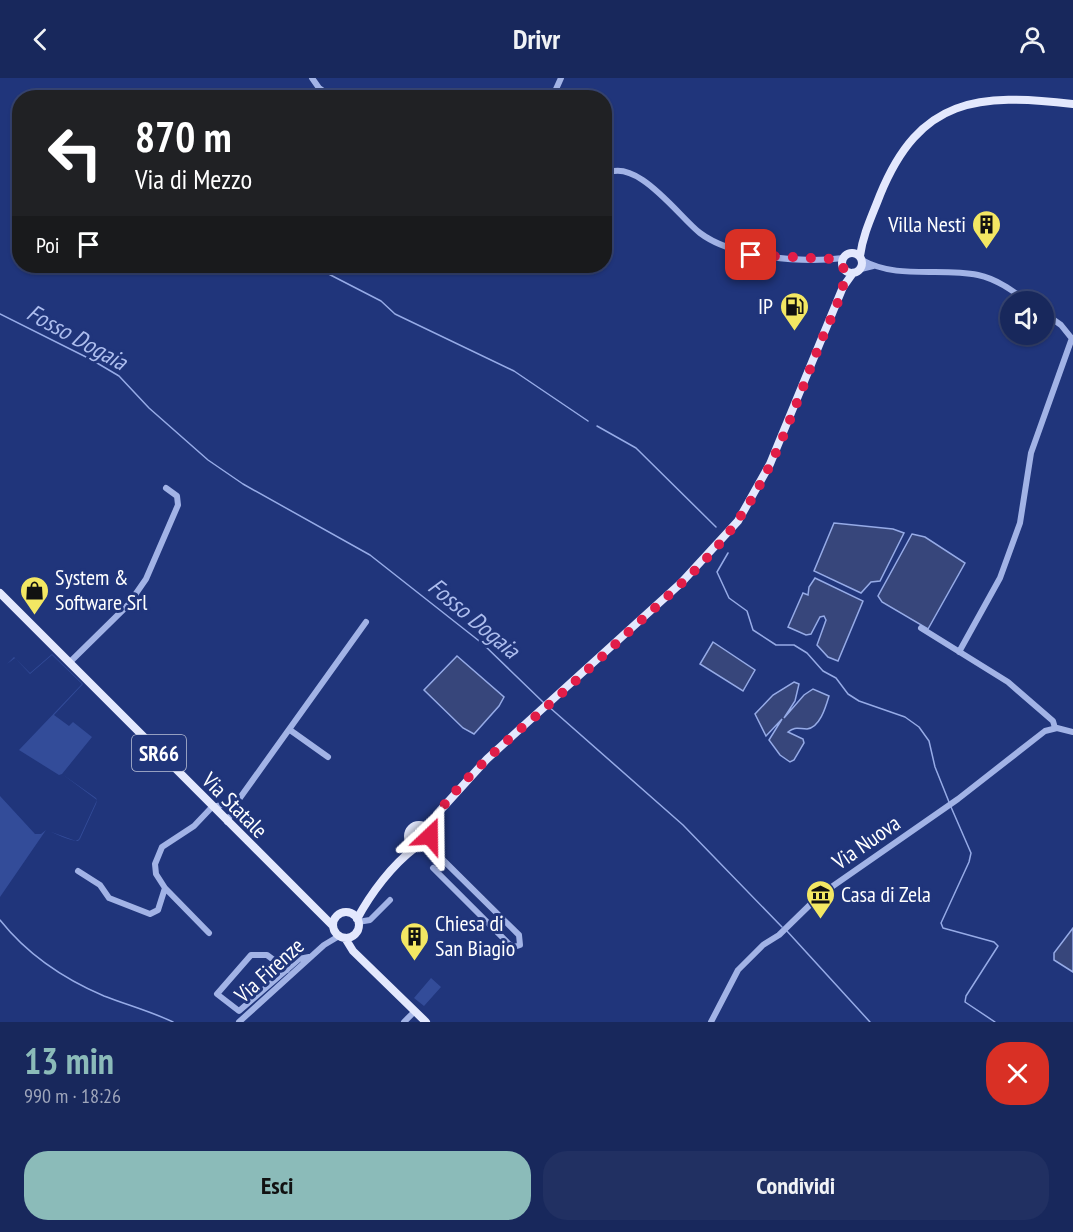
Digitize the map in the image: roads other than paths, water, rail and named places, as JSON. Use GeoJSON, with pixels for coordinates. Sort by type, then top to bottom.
{"type":"FeatureCollection","features":[{"type":"Feature","properties":{"kind":"main road"},"geometry":{"type":"LineString","coordinates":[[843,287],[843,264],[862,239],[890,170],[907,146],[936,118],[964,105],[995,99],[1026,99],[1073,104]]}},
{"type":"Feature","properties":{"kind":"main road"},"geometry":{"type":"LineString","coordinates":[[402,858],[411,829],[420,826],[437,814],[487,759],[681,584],[738,520],[770,464],[843,287],[857,271],[861,258],[862,239]]}},
{"type":"Feature","properties":{"kind":"main road"},"geometry":{"type":"LineString","coordinates":[[851,253],[861,258]]}},
{"type":"Feature","properties":{"kind":"main road"},"geometry":{"type":"LineString","coordinates":[[843,264],[857,271]]}},
{"type":"Feature","properties":{"kind":"main road","name":"Via Statale"},"geometry":{"type":"LineString","coordinates":[[0,593],[333,927]]}},
{"type":"Feature","properties":{"kind":"main road"},"geometry":{"type":"LineString","coordinates":[[345,936],[358,929],[358,921],[365,904],[402,858],[425,841],[437,814]]}},
{"type":"Feature","properties":{"kind":"main road"},"geometry":{"type":"LineString","coordinates":[[420,826],[425,841]]}},
{"type":"Feature","properties":{"kind":"main road"},"geometry":{"type":"LineString","coordinates":[[409,840],[425,841]]}},
{"type":"Feature","properties":{"kind":"main road"},"geometry":{"type":"LineString","coordinates":[[318,914],[350,913],[365,904]]}},
{"type":"Feature","properties":{"kind":"main road"},"geometry":{"type":"LineString","coordinates":[[350,913],[358,921]]}},
{"type":"Feature","properties":{"kind":"main road"},"geometry":{"type":"LineString","coordinates":[[333,927],[337,915]]}},
{"type":"Feature","properties":{"kind":"main road","name":"SR66"},"geometry":{"type":"LineString","coordinates":[[333,927],[345,936],[360,956],[426,1022]]}},
{"type":"Feature","properties":{"kind":"street"},"geometry":{"type":"LineString","coordinates":[[312,78],[323,90]]}},
{"type":"Feature","properties":{"kind":"street"},"geometry":{"type":"LineString","coordinates":[[612,172],[616,170],[632,173],[654,189],[700,233],[733,251],[751,255],[832,259],[843,264]]}},
{"type":"Feature","properties":{"kind":"street"},"geometry":{"type":"LineString","coordinates":[[861,258],[873,266],[912,272],[978,275],[996,280],[1012,291]]}},
{"type":"Feature","properties":{"kind":"street"},"geometry":{"type":"LineString","coordinates":[[857,271],[873,266]]}},
{"type":"Feature","properties":{"kind":"street"},"geometry":{"type":"LineString","coordinates":[[959,652],[1000,578],[1020,523],[1031,453],[1072,339],[1054,322]]}},
{"type":"Feature","properties":{"kind":"street"},"geometry":{"type":"LineString","coordinates":[[69,663],[128,605],[146,579],[178,505],[177,496],[166,488]]}},
{"type":"Feature","properties":{"kind":"street"},"geometry":{"type":"LineString","coordinates":[[225,819],[366,622]]}},
{"type":"Feature","properties":{"kind":"street"},"geometry":{"type":"LineString","coordinates":[[921,628],[1008,682],[1053,721],[1055,728],[1073,732]]}},
{"type":"Feature","properties":{"kind":"street","name":"Via Nuova"},"geometry":{"type":"LineString","coordinates":[[711,1022],[738,970],[763,945],[789,926],[820,895],[950,804],[1037,737],[1055,728]]}},
{"type":"Feature","properties":{"kind":"street"},"geometry":{"type":"LineString","coordinates":[[290,730],[328,757]]}},
{"type":"Feature","properties":{"kind":"street"},"geometry":{"type":"LineString","coordinates":[[209,933],[165,888],[154,869],[158,854],[168,843],[194,826],[212,807],[237,802]]}},
{"type":"Feature","properties":{"kind":"street"},"geometry":{"type":"LineString","coordinates":[[225,819],[230,803]]}},
{"type":"Feature","properties":{"kind":"street"},"geometry":{"type":"LineString","coordinates":[[425,841],[519,935],[520,945],[509,944],[433,868]]}},
{"type":"Feature","properties":{"kind":"street"},"geometry":{"type":"LineString","coordinates":[[78,871],[100,885],[109,898],[150,914],[158,910],[165,888]]}},
{"type":"Feature","properties":{"kind":"street"},"geometry":{"type":"LineString","coordinates":[[463,900],[473,890]]}},
{"type":"Feature","properties":{"kind":"street"},"geometry":{"type":"LineString","coordinates":[[358,921],[370,920],[390,900]]}},
{"type":"Feature","properties":{"kind":"street"},"geometry":{"type":"LineString","coordinates":[[324,945],[333,927]]}},
{"type":"Feature","properties":{"kind":"street"},"geometry":{"type":"LineString","coordinates":[[324,945],[345,936]]}},
{"type":"Feature","properties":{"kind":"street","name":"Via Firenze"},"geometry":{"type":"LineString","coordinates":[[239,1022],[324,945]]}},
{"type":"Feature","properties":{"kind":"street"},"geometry":{"type":"LineString","coordinates":[[286,970],[267,955],[251,956],[217,994],[239,1011],[299,959],[309,957]]}},
{"type":"Feature","properties":{"kind":"street"},"geometry":{"type":"LineString","coordinates":[[404,1022],[415,1011]]}},
{"type":"Feature","properties":{"kind":"waterway"},"geometry":{"type":"LineString","coordinates":[[327,273],[381,301],[395,314],[514,371],[588,421]]}},
{"type":"Feature","properties":{"kind":"waterway","name":"Fosso Dogaia"},"geometry":{"type":"LineString","coordinates":[[0,314],[119,376],[149,408],[208,460],[243,484],[370,555],[483,644],[544,703]]}},
{"type":"Feature","properties":{"kind":"waterway"},"geometry":{"type":"LineString","coordinates":[[597,426],[636,448],[716,527]]}},
{"type":"Feature","properties":{"kind":"waterway"},"geometry":{"type":"LineString","coordinates":[[728,553],[717,572],[729,598],[747,611],[753,630],[776,645],[794,645],[807,653],[823,671],[836,678],[848,694],[859,701],[905,717],[919,727],[929,741],[935,767],[949,802]]}},
{"type":"Feature","properties":{"kind":"waterway","name":"Fosso Dogaia"},"geometry":{"type":"LineString","coordinates":[[548,706],[683,825],[782,927]]}},
{"type":"Feature","properties":{"kind":"waterway"},"geometry":{"type":"LineString","coordinates":[[951,807],[971,853],[941,923],[943,928],[994,942],[998,946],[966,996],[965,1002],[995,1022]]}},
{"type":"Feature","properties":{"kind":"waterway"},"geometry":{"type":"LineString","coordinates":[[0,920],[34,955],[75,982],[104,996],[173,1022]]}},
{"type":"Feature","properties":{"kind":"waterway","name":"Fosso Dogaia"},"geometry":{"type":"LineString","coordinates":[[786,930],[870,1022]]}},
{"type":"Feature","properties":{"kind":"place","name":"Villa Nesti"},"geometry":{"type":"Point","coordinates":[987,250]}},
{"type":"Feature","properties":{"kind":"place","name":"IP"},"geometry":{"type":"Point","coordinates":[794,332]}},
{"type":"Feature","properties":{"kind":"place","name":"System & Software Srl"},"geometry":{"type":"Point","coordinates":[34,616]}},
{"type":"Feature","properties":{"kind":"place","name":"Casa di Zela"},"geometry":{"type":"Point","coordinates":[820,920]}},
{"type":"Feature","properties":{"kind":"place","name":"Chiesa di San Biagio"},"geometry":{"type":"Point","coordinates":[414,962]}}]}
